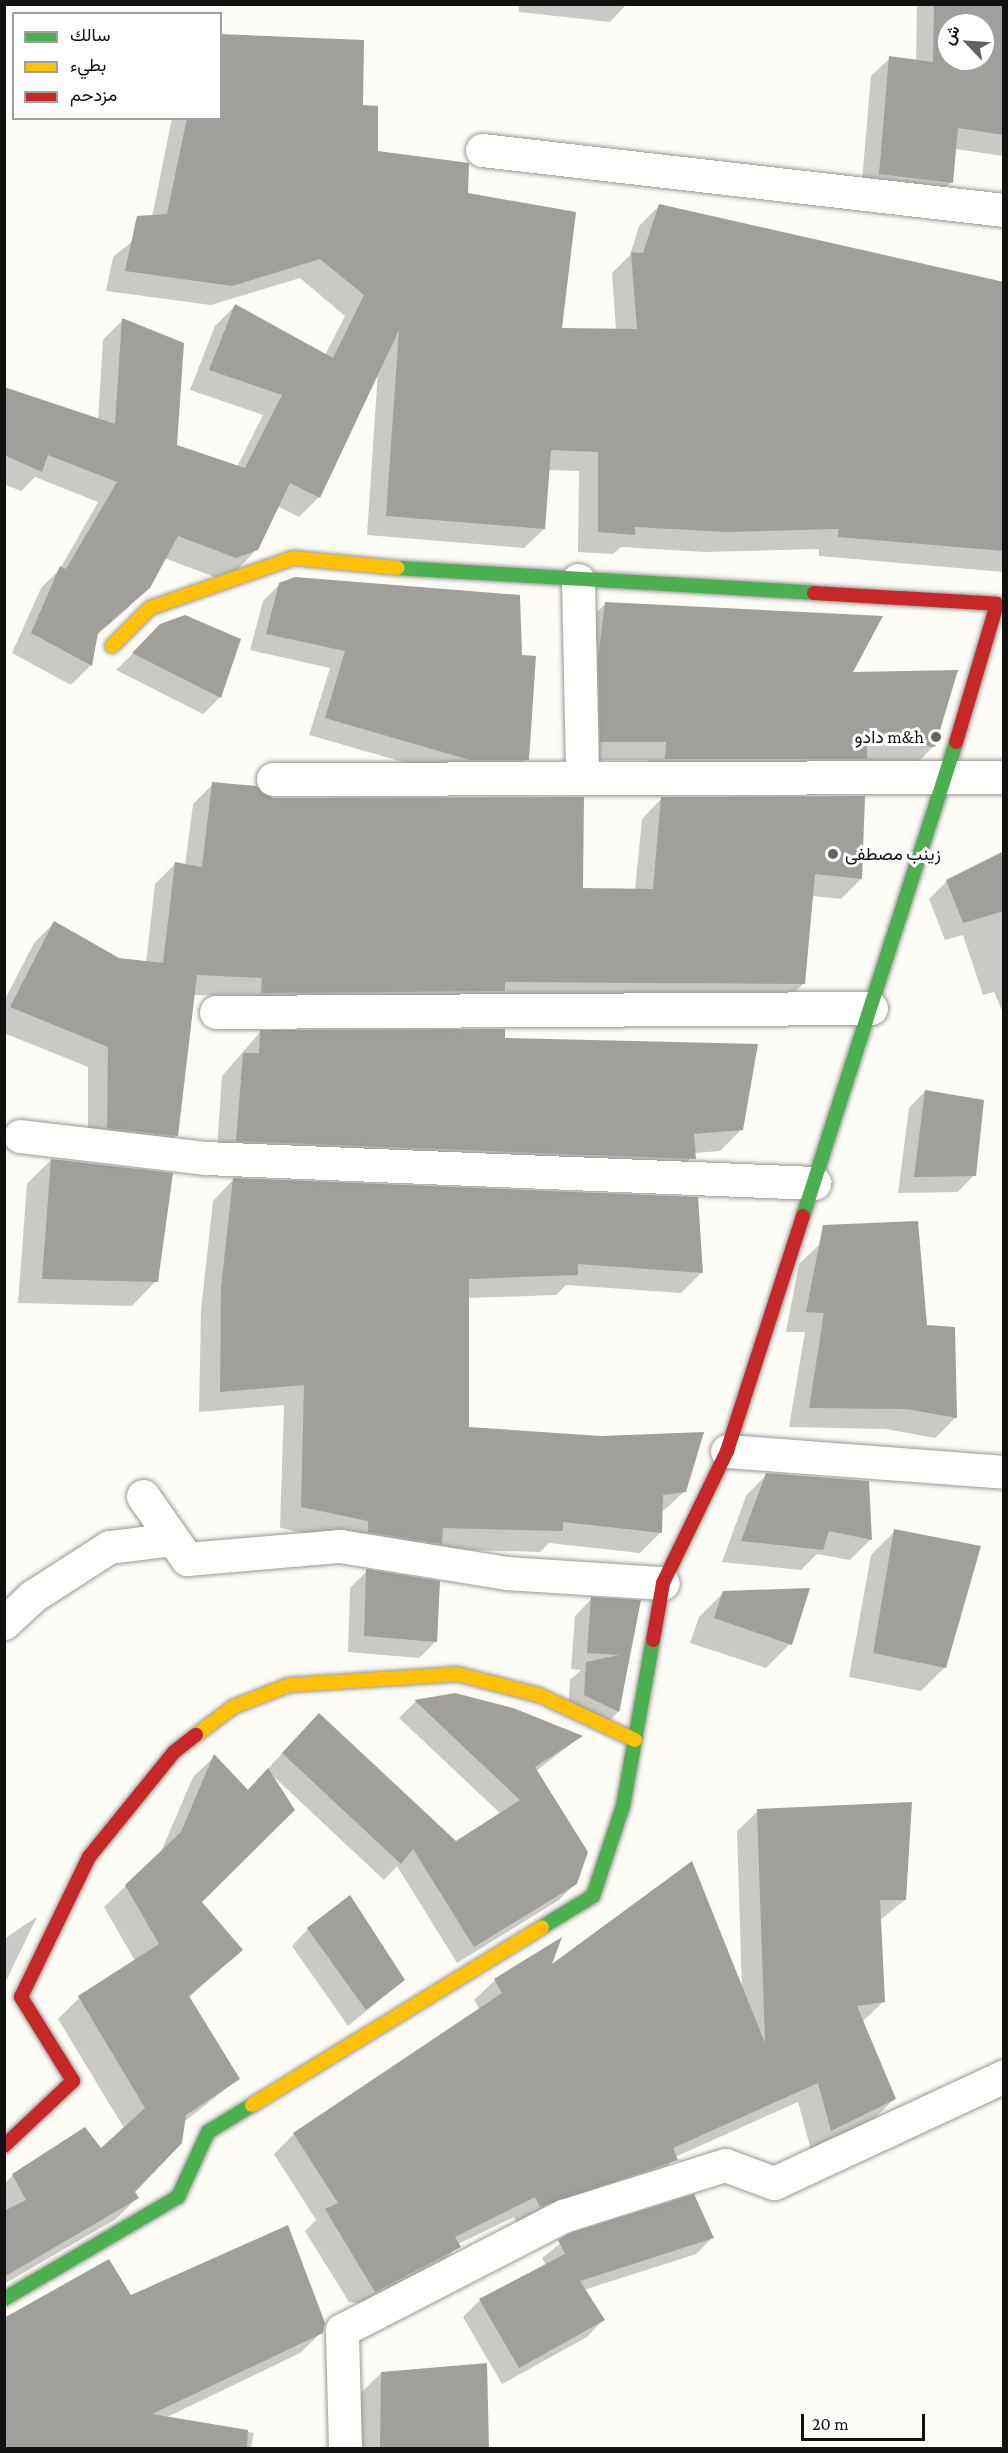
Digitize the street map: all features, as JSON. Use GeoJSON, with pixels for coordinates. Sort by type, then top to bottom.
{"type":"FeatureCollection","features":[{"type":"Feature","properties":{"kind":"street"},"geometry":{"type":"LineString","coordinates":[[482,150],[1004,210]]}},
{"type":"Feature","properties":{"kind":"street"},"geometry":{"type":"LineString","coordinates":[[4,2299],[178,2197],[208,2132],[592,1896],[623,1806],[663,1583],[727,1451],[946,776],[997,604],[578,580],[293,558],[150,609],[112,646]]}},
{"type":"Feature","properties":{"kind":"street"},"geometry":{"type":"LineString","coordinates":[[578,580],[582,777]]}},
{"type":"Feature","properties":{"kind":"street"},"geometry":{"type":"LineString","coordinates":[[273,779],[1004,777]]}},
{"type":"Feature","properties":{"kind":"street"},"geometry":{"type":"LineString","coordinates":[[216,1012],[871,1008]]}},
{"type":"Feature","properties":{"kind":"street"},"geometry":{"type":"LineString","coordinates":[[20,1136],[206,1158],[814,1183]]}},
{"type":"Feature","properties":{"kind":"street"},"geometry":{"type":"LineString","coordinates":[[727,1451],[1004,1472]]}},
{"type":"Feature","properties":{"kind":"street"},"geometry":{"type":"LineString","coordinates":[[143,1496],[187,1559],[340,1546],[507,1573],[663,1583]]}},
{"type":"Feature","properties":{"kind":"street"},"geometry":{"type":"LineString","coordinates":[[4,1623],[33,1596],[109,1547],[173,1539]]}},
{"type":"Feature","properties":{"kind":"street"},"geometry":{"type":"LineString","coordinates":[[4,2146],[74,2081],[21,1997],[89,1857],[174,1752],[233,1707],[289,1685],[457,1674],[539,1695],[635,1740]]}},
{"type":"Feature","properties":{"kind":"street"},"geometry":{"type":"LineString","coordinates":[[345,2448],[342,2330],[563,2216],[725,2165],[774,2183],[1004,2076]]}},
{"type":"Feature","properties":{"kind":"building"},"geometry":{"type":"Polygon","coordinates":[[[934,4],[1004,4],[1004,135],[958,128],[953,183],[879,174],[889,56],[933,62],[934,4]]]}},
{"type":"Feature","properties":{"kind":"building"},"geometry":{"type":"Polygon","coordinates":[[[222,34],[364,40],[363,105],[378,106],[378,151],[469,163],[468,193],[576,212],[562,328],[637,329],[631,252],[643,253],[659,204],[1004,282],[1004,551],[838,537],[838,529],[726,532],[635,527],[635,535],[598,532],[598,452],[551,450],[545,529],[386,516],[399,330],[320,498],[290,483],[258,550],[236,558],[178,536],[150,588],[98,633],[92,666],[31,633],[60,566],[66,569],[117,482],[48,455],[42,472],[4,455],[4,387],[115,424],[122,318],[184,343],[177,445],[245,468],[282,395],[209,370],[235,304],[333,358],[364,295],[320,259],[232,286],[125,271],[137,216],[167,214],[187,120],[222,120],[222,34]]]}},
{"type":"Feature","properties":{"kind":"building"},"geometry":{"type":"Polygon","coordinates":[[[295,577],[520,595],[522,655],[536,656],[529,760],[470,760],[325,718],[345,651],[266,634],[279,583],[295,577]]]}},
{"type":"Feature","properties":{"kind":"building"},"geometry":{"type":"Polygon","coordinates":[[[605,602],[883,616],[853,672],[958,670],[935,747],[867,742],[867,759],[665,759],[666,742],[600,742],[598,658],[605,602]]]}},
{"type":"Feature","properties":{"kind":"building"},"geometry":{"type":"Polygon","coordinates":[[[185,615],[241,639],[221,698],[132,653],[160,624],[185,615]]]}},
{"type":"Feature","properties":{"kind":"building"},"geometry":{"type":"Polygon","coordinates":[[[212,782],[256,786],[273,798],[584,797],[583,888],[653,889],[661,797],[865,796],[862,879],[815,874],[805,984],[505,982],[505,991],[261,993],[262,978],[197,975],[178,1136],[107,1128],[108,1047],[10,1007],[54,921],[119,958],[163,963],[175,862],[202,867],[212,782]]]}},
{"type":"Feature","properties":{"kind":"building"},"geometry":{"type":"Polygon","coordinates":[[[1004,851],[1004,911],[963,923],[946,880],[1004,851]]]}},
{"type":"Feature","properties":{"kind":"building"},"geometry":{"type":"Polygon","coordinates":[[[505,1029],[505,1038],[758,1044],[743,1130],[694,1134],[696,1159],[236,1141],[243,1053],[259,1053],[260,1030],[505,1029]]]}},
{"type":"Feature","properties":{"kind":"building"},"geometry":{"type":"Polygon","coordinates":[[[925,1090],[984,1100],[976,1176],[914,1177],[925,1090]]]}},
{"type":"Feature","properties":{"kind":"building"},"geometry":{"type":"Polygon","coordinates":[[[51,1159],[173,1173],[158,1282],[42,1279],[51,1159]]]}},
{"type":"Feature","properties":{"kind":"building"},"geometry":{"type":"Polygon","coordinates":[[[233,1178],[698,1197],[703,1273],[578,1264],[578,1275],[469,1279],[469,1427],[601,1436],[704,1432],[686,1492],[663,1495],[662,1533],[563,1522],[563,1531],[443,1528],[442,1544],[368,1532],[368,1521],[301,1507],[304,1385],[220,1392],[221,1288],[233,1178]]]}},
{"type":"Feature","properties":{"kind":"building"},"geometry":{"type":"Polygon","coordinates":[[[918,1221],[927,1325],[955,1327],[957,1418],[906,1409],[809,1408],[824,1313],[806,1312],[823,1225],[918,1221]]]}},
{"type":"Feature","properties":{"kind":"building"},"geometry":{"type":"Polygon","coordinates":[[[766,1473],[869,1481],[872,1540],[829,1531],[823,1550],[741,1541],[766,1473]]]}},
{"type":"Feature","properties":{"kind":"building"},"geometry":{"type":"Polygon","coordinates":[[[894,1529],[981,1546],[946,1668],[873,1653],[894,1529]]]}},
{"type":"Feature","properties":{"kind":"building"},"geometry":{"type":"Polygon","coordinates":[[[366,1569],[440,1581],[437,1642],[364,1636],[366,1569]]]}},
{"type":"Feature","properties":{"kind":"building"},"geometry":{"type":"Polygon","coordinates":[[[810,1588],[792,1645],[714,1618],[723,1591],[810,1588]]]}},
{"type":"Feature","properties":{"kind":"building"},"geometry":{"type":"Polygon","coordinates":[[[591,1597],[641,1600],[619,1712],[584,1695],[586,1662],[619,1655],[587,1653],[591,1597]]]}},
{"type":"Feature","properties":{"kind":"building"},"geometry":{"type":"Polygon","coordinates":[[[455,1693],[513,1708],[583,1736],[535,1767],[588,1852],[577,1884],[474,1947],[413,1849],[401,1864],[282,1753],[319,1713],[456,1841],[520,1800],[414,1700],[455,1693]]]}},
{"type":"Feature","properties":{"kind":"building"},"geometry":{"type":"Polygon","coordinates":[[[214,1754],[248,1790],[268,1768],[295,1810],[202,1902],[243,1950],[189,1996],[240,2079],[186,2115],[182,2143],[135,2192],[139,2198],[4,2277],[4,2211],[26,2200],[12,2174],[85,2127],[101,2148],[145,2108],[78,1996],[159,1944],[125,1885],[181,1832],[214,1754]]]}},
{"type":"Feature","properties":{"kind":"building"},"geometry":{"type":"Polygon","coordinates":[[[912,1802],[906,1900],[880,1900],[885,2002],[857,2006],[896,2099],[831,2131],[818,2083],[673,2148],[678,2160],[540,2207],[535,2197],[455,2237],[461,2247],[375,2292],[325,2209],[338,2203],[293,2133],[502,1993],[494,1979],[562,1937],[552,1964],[692,1861],[765,2043],[757,1809],[912,1802]]]}},
{"type":"Feature","properties":{"kind":"building"},"geometry":{"type":"Polygon","coordinates":[[[350,1895],[405,1980],[366,2010],[307,1928],[350,1895]]]}},
{"type":"Feature","properties":{"kind":"building"},"geometry":{"type":"Polygon","coordinates":[[[694,2194],[714,2238],[580,2281],[605,2320],[519,2368],[479,2299],[565,2254],[558,2240],[570,2233],[694,2194]]]}},
{"type":"Feature","properties":{"kind":"building"},"geometry":{"type":"Polygon","coordinates":[[[288,2225],[325,2323],[323,2333],[152,2414],[248,2430],[247,2448],[4,2448],[4,2318],[109,2259],[131,2295],[288,2225]]]}},
{"type":"Feature","properties":{"kind":"building"},"geometry":{"type":"Polygon","coordinates":[[[487,2363],[489,2448],[380,2448],[381,2372],[487,2363]]]}},
{"type":"Feature","properties":{"kind":"traffic: fast"},"geometry":{"type":"LineString","coordinates":[[398,568],[814,593]]}},
{"type":"Feature","properties":{"kind":"traffic: fast"},"geometry":{"type":"LineString","coordinates":[[803,1216],[956,742]]}},
{"type":"Feature","properties":{"kind":"traffic: fast"},"geometry":{"type":"LineString","coordinates":[[542,1927],[593,1896],[623,1806],[653,1640]]}},
{"type":"Feature","properties":{"kind":"traffic: fast"},"geometry":{"type":"LineString","coordinates":[[4,2299],[178,2197],[208,2132],[252,2105]]}},
{"type":"Feature","properties":{"kind":"traffic: slow"},"geometry":{"type":"LineString","coordinates":[[112,646],[150,608],[293,558],[398,568]]}},
{"type":"Feature","properties":{"kind":"traffic: slow"},"geometry":{"type":"LineString","coordinates":[[196,1735],[233,1707],[289,1685],[457,1674],[539,1695],[635,1740]]}},
{"type":"Feature","properties":{"kind":"traffic: slow"},"geometry":{"type":"LineString","coordinates":[[252,2105],[542,1927]]}},
{"type":"Feature","properties":{"kind":"traffic: jam"},"geometry":{"type":"LineString","coordinates":[[814,593],[997,604],[956,742]]}},
{"type":"Feature","properties":{"kind":"traffic: jam"},"geometry":{"type":"LineString","coordinates":[[653,1640],[663,1583],[727,1451],[803,1216]]}},
{"type":"Feature","properties":{"kind":"traffic: jam"},"geometry":{"type":"LineString","coordinates":[[4,2146],[73,2081],[21,1997],[89,1857],[174,1752],[196,1735]]}},
{"type":"Feature","properties":{"kind":"place","name":"دادو m&h"},"geometry":{"type":"Point","coordinates":[936,737]}},
{"type":"Feature","properties":{"kind":"place","name":"زينب مصطفى"},"geometry":{"type":"Point","coordinates":[833,854]}}]}
